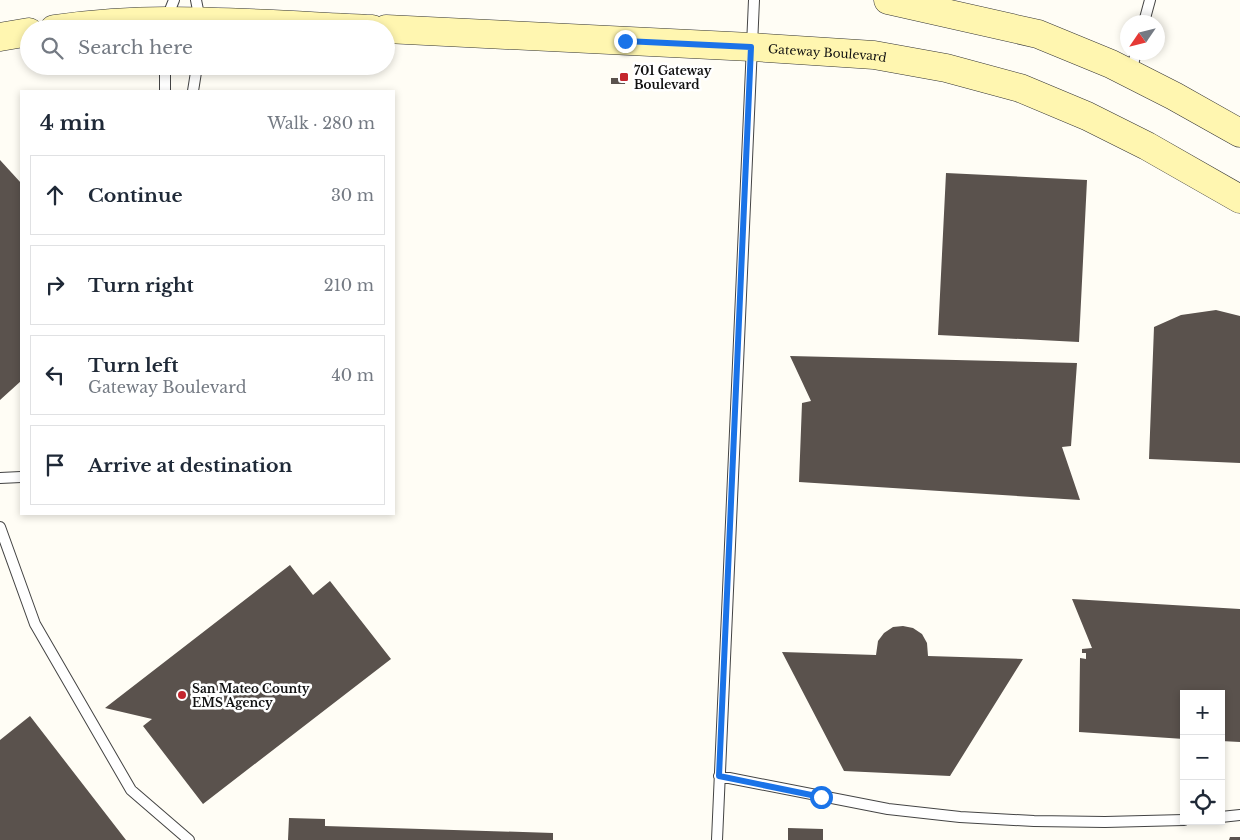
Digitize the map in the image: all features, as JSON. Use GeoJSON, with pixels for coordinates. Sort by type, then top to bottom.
{"type":"FeatureCollection","features":[{"type":"Feature","properties":{"kind":"main road"},"geometry":{"type":"LineString","coordinates":[[888,0],[1038,34],[1111,64],[1133,63],[1174,96],[1240,133]]}},
{"type":"Feature","properties":{"kind":"main road"},"geometry":{"type":"LineString","coordinates":[[130,20],[168,16],[242,20]]}},
{"type":"Feature","properties":{"kind":"main road","name":"Gateway Boulevard"},"geometry":{"type":"LineString","coordinates":[[395,29],[874,55],[946,68],[1020,88],[1093,119],[1147,146],[1240,199]]}},
{"type":"Feature","properties":{"kind":"main road"},"geometry":{"type":"LineString","coordinates":[[0,37],[20,34]]}},
{"type":"Feature","properties":{"kind":"lane"},"geometry":{"type":"LineString","coordinates":[[716,840],[754,0]]}},
{"type":"Feature","properties":{"kind":"lane"},"geometry":{"type":"LineString","coordinates":[[1146,15],[1150,0]]}},
{"type":"Feature","properties":{"kind":"lane"},"geometry":{"type":"LineString","coordinates":[[165,75],[165,90]]}},
{"type":"Feature","properties":{"kind":"lane"},"geometry":{"type":"LineString","coordinates":[[193,90],[196,75]]}},
{"type":"Feature","properties":{"kind":"lane"},"geometry":{"type":"LineString","coordinates":[[0,478],[20,477]]}},
{"type":"Feature","properties":{"kind":"lane"},"geometry":{"type":"LineString","coordinates":[[0,527],[35,624],[131,790],[189,840]]}},
{"type":"Feature","properties":{"kind":"lane"},"geometry":{"type":"LineString","coordinates":[[719,776],[888,809],[960,817],[1096,822],[1180,820]]}},
{"type":"Feature","properties":{"kind":"lane"},"geometry":{"type":"LineString","coordinates":[[1225,817],[1240,815]]}},
{"type":"Feature","properties":{"kind":"building"},"geometry":{"type":"Polygon","coordinates":[[[611,78],[626,78],[625,84],[611,84],[611,78]]]}},
{"type":"Feature","properties":{"kind":"building"},"geometry":{"type":"Polygon","coordinates":[[[0,160],[20,182],[20,382],[0,400],[0,160]]]}},
{"type":"Feature","properties":{"kind":"building"},"geometry":{"type":"Polygon","coordinates":[[[946,173],[1087,180],[1079,342],[938,335],[946,173]]]}},
{"type":"Feature","properties":{"kind":"building"},"geometry":{"type":"Polygon","coordinates":[[[1216,310],[1240,316],[1240,463],[1149,459],[1154,327],[1181,315],[1216,310]]]}},
{"type":"Feature","properties":{"kind":"building"},"geometry":{"type":"Polygon","coordinates":[[[790,356],[1077,363],[1071,446],[1062,447],[1080,500],[799,482],[802,403],[811,401],[790,356]]]}},
{"type":"Feature","properties":{"kind":"building"},"geometry":{"type":"Polygon","coordinates":[[[290,565],[313,595],[330,581],[391,659],[203,804],[143,726],[152,719],[105,708],[290,565]]]}},
{"type":"Feature","properties":{"kind":"building"},"geometry":{"type":"Polygon","coordinates":[[[1072,599],[1240,609],[1240,742],[1225,741],[1225,690],[1180,690],[1180,739],[1079,732],[1080,658],[1086,659],[1086,653],[1082,653],[1082,649],[1092,648],[1072,599]]]}},
{"type":"Feature","properties":{"kind":"building"},"geometry":{"type":"Polygon","coordinates":[[[893,627],[913,628],[922,634],[927,643],[928,656],[1023,659],[950,776],[844,771],[782,652],[876,655],[878,641],[884,633],[893,627]]]}},
{"type":"Feature","properties":{"kind":"building"},"geometry":{"type":"Polygon","coordinates":[[[30,716],[126,840],[0,840],[0,740],[30,716]]]}},
{"type":"Feature","properties":{"kind":"building"},"geometry":{"type":"Polygon","coordinates":[[[289,818],[325,819],[325,826],[553,833],[553,840],[288,840],[289,818]]]}},
{"type":"Feature","properties":{"kind":"building"},"geometry":{"type":"Polygon","coordinates":[[[788,828],[823,829],[823,840],[788,840],[788,828]]]}},
{"type":"Feature","properties":{"kind":"building"},"geometry":{"type":"Polygon","coordinates":[[[1230,837],[1240,837],[1240,840],[1229,840],[1230,837]]]}},
{"type":"Feature","properties":{"kind":"place","name":"701 Gateway Boulevard"},"geometry":{"type":"Point","coordinates":[624,77]}},
{"type":"Feature","properties":{"kind":"place","name":"San Mateo County EMS Agency"},"geometry":{"type":"Point","coordinates":[182,695]}},
{"type":"Feature","properties":{"kind":"route"},"geometry":{"type":"LineString","coordinates":[[625,41],[751,47],[719,776],[821,797]]}}]}
